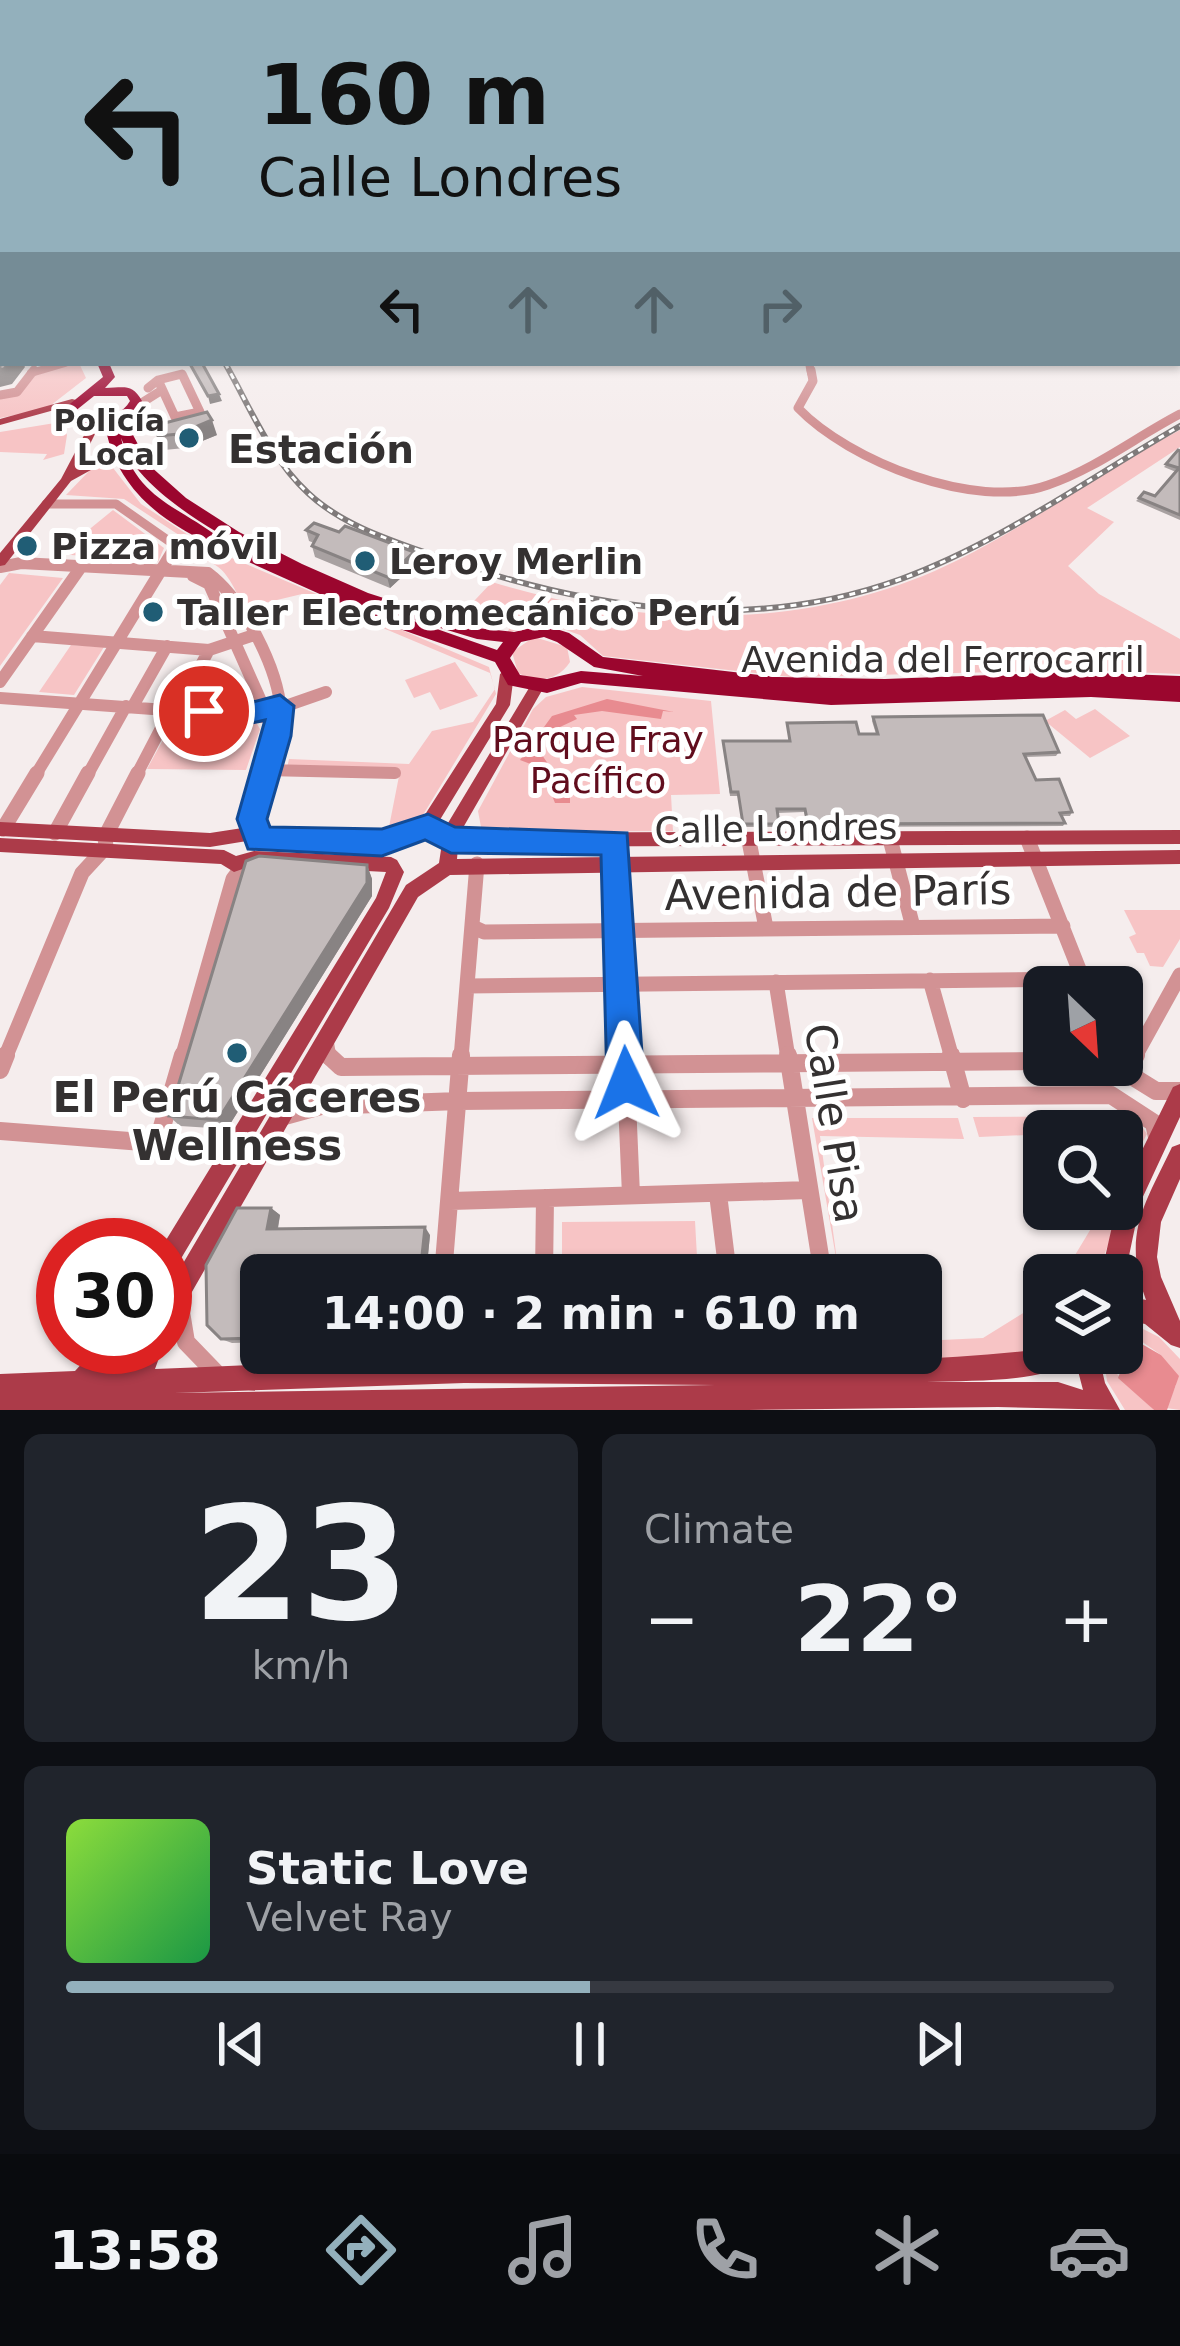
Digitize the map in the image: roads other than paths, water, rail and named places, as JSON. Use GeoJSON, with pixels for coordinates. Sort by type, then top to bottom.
{"type":"FeatureCollection","features":[{"type":"Feature","properties":{"kind":"highway"},"geometry":{"type":"LineString","coordinates":[[70,413],[109,376],[104,366]]}},
{"type":"Feature","properties":{"kind":"highway"},"geometry":{"type":"LineString","coordinates":[[70,413],[112,428],[119,459],[152,502],[203,535],[302,583],[504,666],[537,687],[563,681],[578,666],[575,644],[552,631],[515,638],[468,632],[395,607],[200,518],[167,496],[139,465],[126,434],[136,401],[117,366]]}},
{"type":"Feature","properties":{"kind":"highway"},"geometry":{"type":"LineString","coordinates":[[96,391],[128,391]]}},
{"type":"Feature","properties":{"kind":"highway"},"geometry":{"type":"LineString","coordinates":[[99,423],[130,411]]}},
{"type":"Feature","properties":{"kind":"highway"},"geometry":{"type":"LineString","coordinates":[[504,666],[515,638]]}},
{"type":"Feature","properties":{"kind":"highway","name":"Avenida del Ferrocarril"},"geometry":{"type":"LineString","coordinates":[[575,644],[586,657],[600,663],[770,684],[884,686],[1083,677],[1180,682]]}},
{"type":"Feature","properties":{"kind":"highway","name":"Avenida del Ferrocarril"},"geometry":{"type":"LineString","coordinates":[[563,681],[600,678],[831,698],[1091,690],[1180,694]]}},
{"type":"Feature","properties":{"kind":"main road"},"geometry":{"type":"LineString","coordinates":[[0,425],[70,413],[74,441],[68,464],[2,558]]}},
{"type":"Feature","properties":{"kind":"main road"},"geometry":{"type":"LineString","coordinates":[[2,558],[66,480],[99,423]]}},
{"type":"Feature","properties":{"kind":"main road"},"geometry":{"type":"LineString","coordinates":[[66,480],[91,464],[119,459]]}},
{"type":"Feature","properties":{"kind":"main road"},"geometry":{"type":"LineString","coordinates":[[1,834],[100,846],[242,849],[357,844],[400,836],[432,818],[503,705],[504,666]]}},
{"type":"Feature","properties":{"kind":"main road"},"geometry":{"type":"LineString","coordinates":[[192,1268],[412,891],[447,867],[450,838],[465,806],[537,687]]}},
{"type":"Feature","properties":{"kind":"main road"},"geometry":{"type":"LineString","coordinates":[[465,806],[463,825],[476,841]]}},
{"type":"Feature","properties":{"kind":"main road"},"geometry":{"type":"LineString","coordinates":[[419,827],[436,828],[450,838]]}},
{"type":"Feature","properties":{"kind":"main road"},"geometry":{"type":"LineString","coordinates":[[1,834],[55,833],[100,846]]}},
{"type":"Feature","properties":{"kind":"main road"},"geometry":{"type":"LineString","coordinates":[[192,1219],[383,902],[393,869],[391,850],[400,836]]}},
{"type":"Feature","properties":{"kind":"main road","name":"Calle Londres"},"geometry":{"type":"LineString","coordinates":[[450,838],[616,842],[1076,836],[1177,844]]}},
{"type":"Feature","properties":{"kind":"main road","name":"Calle Londres"},"geometry":{"type":"LineString","coordinates":[[447,867],[1084,856],[1177,844]]}},
{"type":"Feature","properties":{"kind":"main road"},"geometry":{"type":"LineString","coordinates":[[242,849],[365,863],[393,869],[410,880],[428,880]]}},
{"type":"Feature","properties":{"kind":"main road"},"geometry":{"type":"LineString","coordinates":[[365,863],[380,881],[383,902]]}},
{"type":"Feature","properties":{"kind":"main road"},"geometry":{"type":"LineString","coordinates":[[1118,1254],[1129,1201],[1180,1092]]}},
{"type":"Feature","properties":{"kind":"main road"},"geometry":{"type":"LineString","coordinates":[[1175,1331],[1144,1270],[1143,1254],[1150,1217],[1180,1155]]}},
{"type":"Feature","properties":{"kind":"main road"},"geometry":{"type":"LineString","coordinates":[[1143,1312],[1175,1331]]}},
{"type":"Feature","properties":{"kind":"main road"},"geometry":{"type":"LineString","coordinates":[[942,1366],[1023,1364]]}},
{"type":"Feature","properties":{"kind":"main road"},"geometry":{"type":"LineString","coordinates":[[72,1399],[92,1374]]}},
{"type":"Feature","properties":{"kind":"main road"},"geometry":{"type":"LineString","coordinates":[[129,1408],[143,1374]]}},
{"type":"Feature","properties":{"kind":"main road"},"geometry":{"type":"LineString","coordinates":[[0,1402],[72,1399],[142,1381],[357,1374]]}},
{"type":"Feature","properties":{"kind":"main road"},"geometry":{"type":"LineString","coordinates":[[1089,1374],[1106,1410]]}},
{"type":"Feature","properties":{"kind":"main road"},"geometry":{"type":"LineString","coordinates":[[0,1386],[129,1408],[992,1402],[1058,1395],[1106,1410]]}},
{"type":"Feature","properties":{"kind":"street"},"geometry":{"type":"LineString","coordinates":[[0,395],[16,392],[34,370],[52,366]]}},
{"type":"Feature","properties":{"kind":"street"},"geometry":{"type":"LineString","coordinates":[[809,366],[813,380],[798,408],[827,438],[987,492],[1042,487],[1180,414]]}},
{"type":"Feature","properties":{"kind":"street"},"geometry":{"type":"LineString","coordinates":[[130,411],[160,385],[183,374],[200,408],[194,416],[175,417],[160,385]]}},
{"type":"Feature","properties":{"kind":"street"},"geometry":{"type":"LineString","coordinates":[[128,391],[151,393],[167,402]]}},
{"type":"Feature","properties":{"kind":"street"},"geometry":{"type":"LineString","coordinates":[[1,834],[176,546],[123,507],[46,504]]}},
{"type":"Feature","properties":{"kind":"street"},"geometry":{"type":"LineString","coordinates":[[2,558],[21,563],[208,573],[223,580],[250,634],[272,709],[277,736],[157,1144]]}},
{"type":"Feature","properties":{"kind":"street"},"geometry":{"type":"LineString","coordinates":[[0,682],[81,567]]}},
{"type":"Feature","properties":{"kind":"street"},"geometry":{"type":"LineString","coordinates":[[183,573],[209,584],[223,580]]}},
{"type":"Feature","properties":{"kind":"street"},"geometry":{"type":"LineString","coordinates":[[209,584],[233,640],[272,709]]}},
{"type":"Feature","properties":{"kind":"street"},"geometry":{"type":"LineString","coordinates":[[32,636],[209,650],[250,634]]}},
{"type":"Feature","properties":{"kind":"street"},"geometry":{"type":"LineString","coordinates":[[55,833],[167,646]]}},
{"type":"Feature","properties":{"kind":"street"},"geometry":{"type":"LineString","coordinates":[[0,1070],[82,873],[209,650]]}},
{"type":"Feature","properties":{"kind":"street"},"geometry":{"type":"LineString","coordinates":[[0,698],[245,715],[326,692]]}},
{"type":"Feature","properties":{"kind":"street"},"geometry":{"type":"LineString","coordinates":[[266,770],[395,773]]}},
{"type":"Feature","properties":{"kind":"street"},"geometry":{"type":"LineString","coordinates":[[1076,836],[1084,856]]}},
{"type":"Feature","properties":{"kind":"street"},"geometry":{"type":"LineString","coordinates":[[1027,838],[1078,966]]}},
{"type":"Feature","properties":{"kind":"street"},"geometry":{"type":"LineString","coordinates":[[890,839],[914,927]]}},
{"type":"Feature","properties":{"kind":"street"},"geometry":{"type":"LineString","coordinates":[[741,841],[766,928]]}},
{"type":"Feature","properties":{"kind":"street"},"geometry":{"type":"LineString","coordinates":[[616,842],[631,1195]]}},
{"type":"Feature","properties":{"kind":"street"},"geometry":{"type":"LineString","coordinates":[[445,1254],[477,864]]}},
{"type":"Feature","properties":{"kind":"street","name":"Avenida de París"},"geometry":{"type":"LineString","coordinates":[[472,927],[484,932],[1063,926]]}},
{"type":"Feature","properties":{"kind":"street"},"geometry":{"type":"LineString","coordinates":[[1143,1033],[1180,975]]}},
{"type":"Feature","properties":{"kind":"street"},"geometry":{"type":"LineString","coordinates":[[930,980],[963,1099]]}},
{"type":"Feature","properties":{"kind":"street","name":"Calle Pisa"},"geometry":{"type":"LineString","coordinates":[[776,982],[819,1254]]}},
{"type":"Feature","properties":{"kind":"street"},"geometry":{"type":"LineString","coordinates":[[468,986],[1023,982]]}},
{"type":"Feature","properties":{"kind":"street"},"geometry":{"type":"LineString","coordinates":[[327,1037],[329,1059],[341,1067],[1023,1061]]}},
{"type":"Feature","properties":{"kind":"street"},"geometry":{"type":"LineString","coordinates":[[1143,1084],[1156,1091],[1180,1092]]}},
{"type":"Feature","properties":{"kind":"street"},"geometry":{"type":"LineString","coordinates":[[280,1117],[321,1106],[459,1101],[1111,1095],[1154,1124],[1158,1140]]}},
{"type":"Feature","properties":{"kind":"street"},"geometry":{"type":"LineString","coordinates":[[0,1131],[233,1150]]}},
{"type":"Feature","properties":{"kind":"street"},"geometry":{"type":"LineString","coordinates":[[451,1201],[808,1190]]}},
{"type":"Feature","properties":{"kind":"street"},"geometry":{"type":"LineString","coordinates":[[718,1194],[725,1254]]}},
{"type":"Feature","properties":{"kind":"street"},"geometry":{"type":"LineString","coordinates":[[544,1254],[545,1198]]}},
{"type":"Feature","properties":{"kind":"street"},"geometry":{"type":"LineString","coordinates":[[192,1356],[226,1379]]}},
{"type":"Feature","properties":{"kind":"railway"},"geometry":{"type":"LineString","coordinates":[[227,366],[283,464],[308,493],[353,524],[495,575],[610,602],[668,608],[785,606],[901,579],[1009,528],[1180,426]]}},
{"type":"Feature","properties":{"kind":"place","name":"Policía Local"},"geometry":{"type":"Point","coordinates":[189,438]}},
{"type":"Feature","properties":{"kind":"place","name":"Pizza móvil"},"geometry":{"type":"Point","coordinates":[27,546]}},
{"type":"Feature","properties":{"kind":"place","name":"Leroy Merlin"},"geometry":{"type":"Point","coordinates":[365,561]}},
{"type":"Feature","properties":{"kind":"place","name":"Taller Electromecánico Perú"},"geometry":{"type":"Point","coordinates":[153,612]}},
{"type":"Feature","properties":{"kind":"place","name":"El Perú Cáceres Wellness"},"geometry":{"type":"Point","coordinates":[237,1053]}},
{"type":"Feature","properties":{"kind":"district","name":"Estación"},"geometry":{"type":"Point","coordinates":[321,449]}},
{"type":"Feature","properties":{"kind":"park label","name":"Parque Fray Pacífico"},"geometry":{"type":"Point","coordinates":[598,760]}}]}
